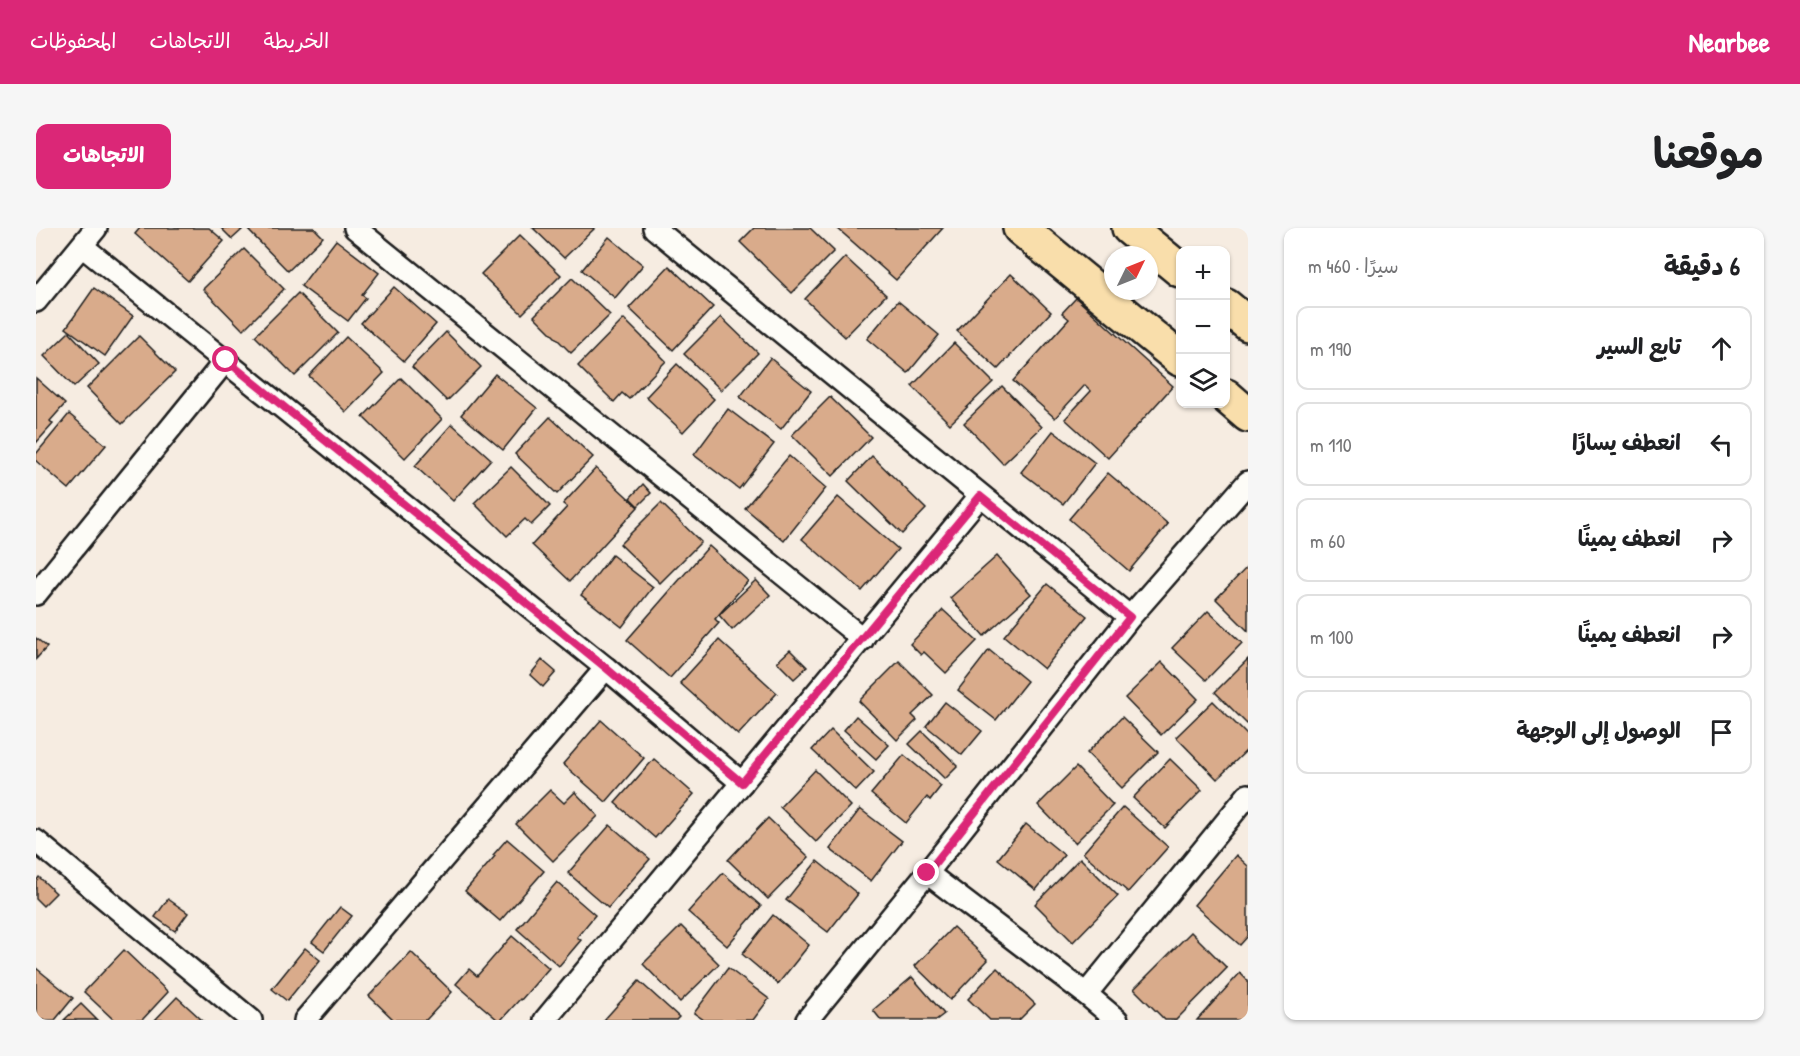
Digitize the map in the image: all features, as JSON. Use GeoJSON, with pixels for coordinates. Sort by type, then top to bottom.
{"type":"FeatureCollection","features":[{"type":"Feature","properties":{"kind":"main road"},"geometry":{"type":"LineString","coordinates":[[1020,228],[1176,356]]}},
{"type":"Feature","properties":{"kind":"main road"},"geometry":{"type":"LineString","coordinates":[[1129,228],[1176,267]]}},
{"type":"Feature","properties":{"kind":"main road"},"geometry":{"type":"LineString","coordinates":[[1230,309],[1248,324]]}},
{"type":"Feature","properties":{"kind":"main road"},"geometry":{"type":"LineString","coordinates":[[1230,399],[1248,415]]}},
{"type":"Feature","properties":{"kind":"street"},"geometry":{"type":"LineString","coordinates":[[36,301],[96,228]]}},
{"type":"Feature","properties":{"kind":"street"},"geometry":{"type":"LineString","coordinates":[[355,228],[863,639]]}},
{"type":"Feature","properties":{"kind":"street"},"geometry":{"type":"LineString","coordinates":[[654,228],[1130,617]]}},
{"type":"Feature","properties":{"kind":"street"},"geometry":{"type":"LineString","coordinates":[[82,246],[606,668],[742,783]]}},
{"type":"Feature","properties":{"kind":"street"},"geometry":{"type":"LineString","coordinates":[[36,594],[226,360]]}},
{"type":"Feature","properties":{"kind":"street"},"geometry":{"type":"LineString","coordinates":[[808,1020],[1130,617],[1248,482]]}},
{"type":"Feature","properties":{"kind":"street"},"geometry":{"type":"LineString","coordinates":[[545,1020],[980,496]]}},
{"type":"Feature","properties":{"kind":"street"},"geometry":{"type":"LineString","coordinates":[[304,1020],[606,668]]}},
{"type":"Feature","properties":{"kind":"street"},"geometry":{"type":"LineString","coordinates":[[1086,994],[1248,795]]}},
{"type":"Feature","properties":{"kind":"street"},"geometry":{"type":"LineString","coordinates":[[36,841],[252,1020]]}},
{"type":"Feature","properties":{"kind":"street"},"geometry":{"type":"LineString","coordinates":[[927,873],[1117,1020]]}},
{"type":"Feature","properties":{"kind":"building"},"geometry":{"type":"Polygon","coordinates":[[[140,228],[209,228],[224,241],[188,281],[135,234],[140,228]]]}},
{"type":"Feature","properties":{"kind":"building"},"geometry":{"type":"Polygon","coordinates":[[[221,228],[241,228],[242,230],[232,239],[221,228]]]}},
{"type":"Feature","properties":{"kind":"building"},"geometry":{"type":"Polygon","coordinates":[[[253,228],[314,228],[323,237],[288,271],[249,231],[253,228]]]}},
{"type":"Feature","properties":{"kind":"building"},"geometry":{"type":"Polygon","coordinates":[[[533,228],[595,228],[564,258],[533,228]]]}},
{"type":"Feature","properties":{"kind":"building"},"geometry":{"type":"Polygon","coordinates":[[[754,228],[810,228],[834,251],[792,293],[740,242],[754,228]]]}},
{"type":"Feature","properties":{"kind":"building"},"geometry":{"type":"Polygon","coordinates":[[[837,228],[943,228],[896,280],[837,228]]]}},
{"type":"Feature","properties":{"kind":"building"},"geometry":{"type":"Polygon","coordinates":[[[520,235],[561,275],[522,314],[481,274],[520,235]]]}},
{"type":"Feature","properties":{"kind":"building"},"geometry":{"type":"Polygon","coordinates":[[[609,237],[643,265],[615,298],[582,270],[609,237]]]}},
{"type":"Feature","properties":{"kind":"building"},"geometry":{"type":"Polygon","coordinates":[[[336,240],[379,273],[362,295],[366,298],[348,321],[301,286],[336,240]]]}},
{"type":"Feature","properties":{"kind":"building"},"geometry":{"type":"Polygon","coordinates":[[[244,249],[284,289],[243,330],[203,289],[244,249]]]}},
{"type":"Feature","properties":{"kind":"building"},"geometry":{"type":"Polygon","coordinates":[[[845,257],[886,295],[845,337],[805,299],[845,257]]]}},
{"type":"Feature","properties":{"kind":"building"},"geometry":{"type":"Polygon","coordinates":[[[669,266],[713,307],[673,350],[629,308],[669,266]]]}},
{"type":"Feature","properties":{"kind":"building"},"geometry":{"type":"Polygon","coordinates":[[[1011,274],[1051,312],[998,369],[957,331],[1011,274]]]}},
{"type":"Feature","properties":{"kind":"building"},"geometry":{"type":"Polygon","coordinates":[[[572,278],[610,315],[571,353],[534,316],[572,278]]]}},
{"type":"Feature","properties":{"kind":"building"},"geometry":{"type":"Polygon","coordinates":[[[394,287],[436,324],[404,361],[361,323],[394,287]]]}},
{"type":"Feature","properties":{"kind":"building"},"geometry":{"type":"Polygon","coordinates":[[[94,288],[133,316],[105,356],[66,328],[94,288]]]}},
{"type":"Feature","properties":{"kind":"building"},"geometry":{"type":"Polygon","coordinates":[[[298,293],[338,333],[295,376],[255,336],[298,293]]]}},
{"type":"Feature","properties":{"kind":"building"},"geometry":{"type":"Polygon","coordinates":[[[1076,298],[1173,386],[1108,458],[1065,419],[1091,391],[1085,385],[1055,418],[1013,381],[1069,319],[1062,313],[1076,298]]]}},
{"type":"Feature","properties":{"kind":"building"},"geometry":{"type":"Polygon","coordinates":[[[898,301],[939,335],[908,373],[867,339],[898,301]]]}},
{"type":"Feature","properties":{"kind":"building"},"geometry":{"type":"Polygon","coordinates":[[[721,317],[758,353],[721,390],[684,354],[721,317]]]}},
{"type":"Feature","properties":{"kind":"building"},"geometry":{"type":"Polygon","coordinates":[[[624,319],[666,361],[629,399],[622,393],[614,402],[578,366],[624,319]]]}},
{"type":"Feature","properties":{"kind":"building"},"geometry":{"type":"Polygon","coordinates":[[[69,332],[99,364],[74,387],[44,356],[69,332]]]}},
{"type":"Feature","properties":{"kind":"building"},"geometry":{"type":"Polygon","coordinates":[[[446,332],[481,367],[447,401],[412,367],[446,332]]]}},
{"type":"Feature","properties":{"kind":"building"},"geometry":{"type":"Polygon","coordinates":[[[139,336],[175,372],[122,424],[87,388],[139,336]]]}},
{"type":"Feature","properties":{"kind":"building"},"geometry":{"type":"Polygon","coordinates":[[[346,337],[384,373],[346,412],[309,376],[346,337]]]}},
{"type":"Feature","properties":{"kind":"building"},"geometry":{"type":"Polygon","coordinates":[[[954,343],[993,382],[950,424],[912,386],[954,343]]]}},
{"type":"Feature","properties":{"kind":"building"},"geometry":{"type":"Polygon","coordinates":[[[770,358],[811,391],[781,429],[740,397],[770,358]]]}},
{"type":"Feature","properties":{"kind":"building"},"geometry":{"type":"Polygon","coordinates":[[[677,364],[714,399],[683,432],[646,397],[677,364]]]}},
{"type":"Feature","properties":{"kind":"building"},"geometry":{"type":"Polygon","coordinates":[[[495,374],[537,408],[503,450],[461,415],[495,374]]]}},
{"type":"Feature","properties":{"kind":"building"},"geometry":{"type":"Polygon","coordinates":[[[36,378],[65,404],[50,421],[53,424],[36,443],[36,378]]]}},
{"type":"Feature","properties":{"kind":"building"},"geometry":{"type":"Polygon","coordinates":[[[401,378],[442,419],[405,458],[363,417],[401,378]]]}},
{"type":"Feature","properties":{"kind":"building"},"geometry":{"type":"Polygon","coordinates":[[[1002,386],[1042,427],[1003,464],[964,423],[1002,386]]]}},
{"type":"Feature","properties":{"kind":"building"},"geometry":{"type":"Polygon","coordinates":[[[830,397],[871,437],[833,476],[792,435],[830,397]]]}},
{"type":"Feature","properties":{"kind":"building"},"geometry":{"type":"Polygon","coordinates":[[[728,409],[774,444],[739,489],[694,455],[728,409]]]}},
{"type":"Feature","properties":{"kind":"building"},"geometry":{"type":"Polygon","coordinates":[[[69,414],[106,445],[69,489],[36,461],[36,454],[69,414]]]}},
{"type":"Feature","properties":{"kind":"building"},"geometry":{"type":"Polygon","coordinates":[[[550,417],[593,457],[557,494],[515,454],[550,417]]]}},
{"type":"Feature","properties":{"kind":"building"},"geometry":{"type":"Polygon","coordinates":[[[452,424],[491,459],[453,501],[415,466],[452,424]]]}},
{"type":"Feature","properties":{"kind":"building"},"geometry":{"type":"Polygon","coordinates":[[[1053,431],[1095,463],[1063,504],[1021,472],[1053,431]]]}},
{"type":"Feature","properties":{"kind":"building"},"geometry":{"type":"Polygon","coordinates":[[[789,456],[826,488],[784,541],[745,508],[789,456]]]}},
{"type":"Feature","properties":{"kind":"building"},"geometry":{"type":"Polygon","coordinates":[[[872,456],[926,509],[902,534],[848,481],[872,456]]]}},
{"type":"Feature","properties":{"kind":"building"},"geometry":{"type":"Polygon","coordinates":[[[511,467],[550,506],[531,525],[525,519],[507,536],[474,503],[511,467]]]}},
{"type":"Feature","properties":{"kind":"building"},"geometry":{"type":"Polygon","coordinates":[[[596,468],[638,507],[570,581],[532,545],[567,507],[563,504],[596,468]]]}},
{"type":"Feature","properties":{"kind":"building"},"geometry":{"type":"Polygon","coordinates":[[[1108,473],[1168,524],[1129,571],[1069,519],[1108,473]]]}},
{"type":"Feature","properties":{"kind":"building"},"geometry":{"type":"Polygon","coordinates":[[[643,484],[651,493],[638,506],[630,498],[643,484]]]}},
{"type":"Feature","properties":{"kind":"building"},"geometry":{"type":"Polygon","coordinates":[[[838,497],[898,549],[862,591],[802,539],[838,497]]]}},
{"type":"Feature","properties":{"kind":"building"},"geometry":{"type":"Polygon","coordinates":[[[661,503],[701,542],[660,583],[620,544],[661,503]]]}},
{"type":"Feature","properties":{"kind":"building"},"geometry":{"type":"Polygon","coordinates":[[[709,546],[748,581],[715,619],[719,623],[670,678],[627,640],[709,546]]]}},
{"type":"Feature","properties":{"kind":"building"},"geometry":{"type":"Polygon","coordinates":[[[612,555],[653,587],[622,627],[581,595],[612,555]]]}},
{"type":"Feature","properties":{"kind":"building"},"geometry":{"type":"Polygon","coordinates":[[[997,556],[1031,594],[984,636],[950,598],[997,556]]]}},
{"type":"Feature","properties":{"kind":"building"},"geometry":{"type":"Polygon","coordinates":[[[1248,566],[1248,631],[1216,599],[1248,566]]]}},
{"type":"Feature","properties":{"kind":"building"},"geometry":{"type":"Polygon","coordinates":[[[756,580],[770,595],[732,630],[719,615],[756,580]]]}},
{"type":"Feature","properties":{"kind":"building"},"geometry":{"type":"Polygon","coordinates":[[[1047,584],[1087,616],[1044,669],[1004,636],[1047,584]]]}},
{"type":"Feature","properties":{"kind":"building"},"geometry":{"type":"Polygon","coordinates":[[[943,610],[977,641],[946,673],[924,652],[921,655],[910,644],[943,610]]]}},
{"type":"Feature","properties":{"kind":"building"},"geometry":{"type":"Polygon","coordinates":[[[1208,611],[1242,643],[1206,680],[1172,648],[1208,611]]]}},
{"type":"Feature","properties":{"kind":"building"},"geometry":{"type":"Polygon","coordinates":[[[36,638],[47,647],[36,659],[36,638]]]}},
{"type":"Feature","properties":{"kind":"building"},"geometry":{"type":"Polygon","coordinates":[[[719,640],[777,693],[738,735],[680,683],[719,640]]]}},
{"type":"Feature","properties":{"kind":"building"},"geometry":{"type":"Polygon","coordinates":[[[790,650],[807,667],[794,679],[777,662],[790,650]]]}},
{"type":"Feature","properties":{"kind":"building"},"geometry":{"type":"Polygon","coordinates":[[[989,650],[1027,681],[996,720],[958,690],[989,650]]]}},
{"type":"Feature","properties":{"kind":"building"},"geometry":{"type":"Polygon","coordinates":[[[1248,659],[1248,725],[1215,692],[1248,659]]]}},
{"type":"Feature","properties":{"kind":"building"},"geometry":{"type":"Polygon","coordinates":[[[542,660],[556,672],[543,687],[530,675],[542,660]]]}},
{"type":"Feature","properties":{"kind":"building"},"geometry":{"type":"Polygon","coordinates":[[[899,661],[933,695],[912,715],[917,720],[897,740],[859,701],[899,661]]]}},
{"type":"Feature","properties":{"kind":"building"},"geometry":{"type":"Polygon","coordinates":[[[1162,662],[1198,699],[1161,735],[1125,698],[1162,662]]]}},
{"type":"Feature","properties":{"kind":"building"},"geometry":{"type":"Polygon","coordinates":[[[1213,701],[1248,736],[1248,749],[1217,779],[1176,737],[1213,701]]]}},
{"type":"Feature","properties":{"kind":"building"},"geometry":{"type":"Polygon","coordinates":[[[945,702],[982,731],[962,755],[926,726],[945,702]]]}},
{"type":"Feature","properties":{"kind":"building"},"geometry":{"type":"Polygon","coordinates":[[[856,716],[889,745],[876,759],[844,730],[856,716]]]}},
{"type":"Feature","properties":{"kind":"building"},"geometry":{"type":"Polygon","coordinates":[[[1122,717],[1158,752],[1122,788],[1087,753],[1122,717]]]}},
{"type":"Feature","properties":{"kind":"building"},"geometry":{"type":"Polygon","coordinates":[[[601,720],[644,758],[606,802],[563,764],[601,720]]]}},
{"type":"Feature","properties":{"kind":"building"},"geometry":{"type":"Polygon","coordinates":[[[831,730],[874,772],[856,791],[812,750],[831,730]]]}},
{"type":"Feature","properties":{"kind":"building"},"geometry":{"type":"Polygon","coordinates":[[[922,731],[958,766],[945,779],[909,744],[922,731]]]}},
{"type":"Feature","properties":{"kind":"building"},"geometry":{"type":"Polygon","coordinates":[[[904,755],[941,786],[930,800],[927,797],[906,823],[871,794],[904,755]]]}},
{"type":"Feature","properties":{"kind":"building"},"geometry":{"type":"Polygon","coordinates":[[[654,759],[694,794],[655,838],[615,803],[654,759]]]}},
{"type":"Feature","properties":{"kind":"building"},"geometry":{"type":"Polygon","coordinates":[[[1170,759],[1202,790],[1165,828],[1133,798],[1170,759]]]}},
{"type":"Feature","properties":{"kind":"building"},"geometry":{"type":"Polygon","coordinates":[[[1076,767],[1113,805],[1075,843],[1038,805],[1076,767]]]}},
{"type":"Feature","properties":{"kind":"building"},"geometry":{"type":"Polygon","coordinates":[[[815,770],[851,806],[816,842],[780,807],[815,770]]]}},
{"type":"Feature","properties":{"kind":"building"},"geometry":{"type":"Polygon","coordinates":[[[550,790],[564,803],[575,792],[598,816],[553,861],[516,824],[550,790]]]}},
{"type":"Feature","properties":{"kind":"building"},"geometry":{"type":"Polygon","coordinates":[[[1123,807],[1168,847],[1128,892],[1083,853],[1123,807]]]}},
{"type":"Feature","properties":{"kind":"building"},"geometry":{"type":"Polygon","coordinates":[[[860,809],[902,841],[871,881],[830,849],[860,809]]]}},
{"type":"Feature","properties":{"kind":"building"},"geometry":{"type":"Polygon","coordinates":[[[768,818],[809,857],[768,899],[728,860],[768,818]]]}},
{"type":"Feature","properties":{"kind":"building"},"geometry":{"type":"Polygon","coordinates":[[[1026,824],[1064,855],[1036,890],[998,859],[1026,824]]]}},
{"type":"Feature","properties":{"kind":"building"},"geometry":{"type":"Polygon","coordinates":[[[610,825],[650,859],[608,908],[568,873],[610,825]]]}},
{"type":"Feature","properties":{"kind":"building"},"geometry":{"type":"Polygon","coordinates":[[[507,839],[544,871],[500,921],[465,891],[507,839]]]}},
{"type":"Feature","properties":{"kind":"building"},"geometry":{"type":"Polygon","coordinates":[[[1236,855],[1248,866],[1248,936],[1240,945],[1194,905],[1236,855]]]}},
{"type":"Feature","properties":{"kind":"building"},"geometry":{"type":"Polygon","coordinates":[[[1080,858],[1118,896],[1073,942],[1035,904],[1080,858]]]}},
{"type":"Feature","properties":{"kind":"building"},"geometry":{"type":"Polygon","coordinates":[[[817,861],[858,894],[828,932],[786,900],[817,861]]]}},
{"type":"Feature","properties":{"kind":"building"},"geometry":{"type":"Polygon","coordinates":[[[723,873],[761,906],[727,946],[688,912],[723,873]]]}},
{"type":"Feature","properties":{"kind":"building"},"geometry":{"type":"Polygon","coordinates":[[[39,877],[56,893],[43,906],[36,899],[36,881],[39,877]]]}},
{"type":"Feature","properties":{"kind":"building"},"geometry":{"type":"Polygon","coordinates":[[[557,882],[595,915],[577,937],[581,940],[559,966],[517,929],[557,882]]]}},
{"type":"Feature","properties":{"kind":"building"},"geometry":{"type":"Polygon","coordinates":[[[168,899],[188,913],[175,931],[155,917],[168,899]]]}},
{"type":"Feature","properties":{"kind":"building"},"geometry":{"type":"Polygon","coordinates":[[[340,907],[352,916],[324,951],[312,942],[340,907]]]}},
{"type":"Feature","properties":{"kind":"building"},"geometry":{"type":"Polygon","coordinates":[[[773,915],[809,945],[778,984],[742,954],[773,915]]]}},
{"type":"Feature","properties":{"kind":"building"},"geometry":{"type":"Polygon","coordinates":[[[681,926],[719,964],[680,1002],[643,964],[681,926]]]}},
{"type":"Feature","properties":{"kind":"building"},"geometry":{"type":"Polygon","coordinates":[[[953,927],[988,960],[950,1000],[915,966],[953,927]]]}},
{"type":"Feature","properties":{"kind":"building"},"geometry":{"type":"Polygon","coordinates":[[[1191,932],[1227,968],[1176,1020],[1165,1020],[1134,989],[1191,932]]]}},
{"type":"Feature","properties":{"kind":"building"},"geometry":{"type":"Polygon","coordinates":[[[512,936],[549,968],[521,1000],[501,1020],[498,1020],[456,984],[469,969],[477,976],[512,936]]]}},
{"type":"Feature","properties":{"kind":"building"},"geometry":{"type":"Polygon","coordinates":[[[305,948],[320,960],[287,1001],[272,989],[305,948]]]}},
{"type":"Feature","properties":{"kind":"building"},"geometry":{"type":"Polygon","coordinates":[[[124,950],[168,992],[142,1020],[114,1020],[84,992],[124,950]]]}},
{"type":"Feature","properties":{"kind":"building"},"geometry":{"type":"Polygon","coordinates":[[[411,952],[452,992],[426,1020],[394,1020],[369,996],[411,952]]]}},
{"type":"Feature","properties":{"kind":"building"},"geometry":{"type":"Polygon","coordinates":[[[36,968],[73,998],[55,1020],[36,1020],[36,968]]]}},
{"type":"Feature","properties":{"kind":"building"},"geometry":{"type":"Polygon","coordinates":[[[728,968],[769,999],[753,1020],[704,1020],[694,1013],[728,968]]]}},
{"type":"Feature","properties":{"kind":"building"},"geometry":{"type":"Polygon","coordinates":[[[997,968],[1035,1004],[1019,1020],[990,1020],[968,999],[997,968]]]}},
{"type":"Feature","properties":{"kind":"building"},"geometry":{"type":"Polygon","coordinates":[[[1240,973],[1248,981],[1248,1020],[1197,1020],[1240,973]]]}},
{"type":"Feature","properties":{"kind":"building"},"geometry":{"type":"Polygon","coordinates":[[[912,977],[944,1014],[936,1020],[881,1020],[873,1010],[912,977]]]}},
{"type":"Feature","properties":{"kind":"building"},"geometry":{"type":"Polygon","coordinates":[[[639,981],[679,1017],[676,1020],[604,1020],[639,981]]]}},
{"type":"Feature","properties":{"kind":"building"},"geometry":{"type":"Polygon","coordinates":[[[177,997],[202,1020],[155,1020],[177,997]]]}},
{"type":"Feature","properties":{"kind":"building"},"geometry":{"type":"Polygon","coordinates":[[[81,1004],[97,1020],[64,1020],[81,1004]]]}},
{"type":"Feature","properties":{"kind":"route"},"geometry":{"type":"LineString","coordinates":[[226,360],[606,668],[742,783],[980,496],[1130,617],[927,873]]}}]}
